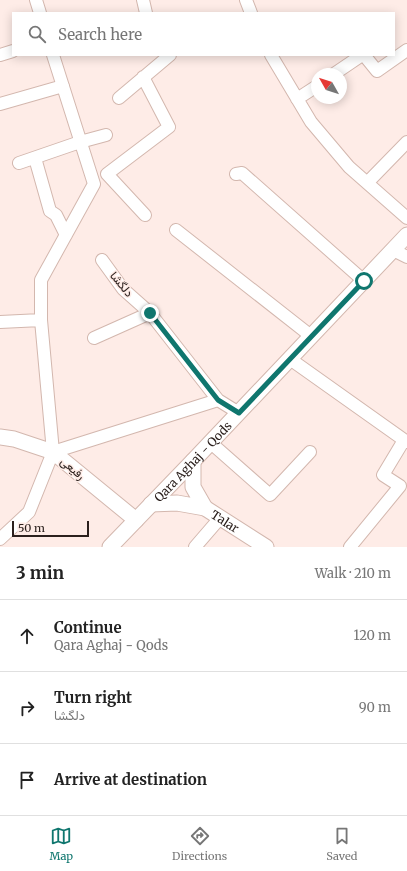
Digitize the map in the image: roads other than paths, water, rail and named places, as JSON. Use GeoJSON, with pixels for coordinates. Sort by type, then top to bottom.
{"type":"FeatureCollection","features":[{"type":"Feature","properties":{"kind":"main road","name":"Qara Aghaj - Qods"},"geometry":{"type":"LineString","coordinates":[[110,547],[211,443],[407,235]]}},
{"type":"Feature","properties":{"kind":"main road","name":"رفیعی"},"geometry":{"type":"LineString","coordinates":[[0,437],[14,439],[54,452],[136,520]]}},
{"type":"Feature","properties":{"kind":"main road"},"geometry":{"type":"LineString","coordinates":[[193,461],[193,487],[204,508]]}},
{"type":"Feature","properties":{"kind":"main road"},"geometry":{"type":"LineString","coordinates":[[151,504],[177,502],[204,508]]}},
{"type":"Feature","properties":{"kind":"main road","name":"Talar"},"geometry":{"type":"LineString","coordinates":[[204,508],[266,547]]}},
{"type":"Feature","properties":{"kind":"street"},"geometry":{"type":"LineString","coordinates":[[36,0],[40,12]]}},
{"type":"Feature","properties":{"kind":"street"},"geometry":{"type":"LineString","coordinates":[[143,0],[146,12]]}},
{"type":"Feature","properties":{"kind":"street"},"geometry":{"type":"LineString","coordinates":[[246,0],[251,12]]}},
{"type":"Feature","properties":{"kind":"street"},"geometry":{"type":"LineString","coordinates":[[364,56],[377,71],[407,50]]}},
{"type":"Feature","properties":{"kind":"street"},"geometry":{"type":"LineString","coordinates":[[0,55],[12,51]]}},
{"type":"Feature","properties":{"kind":"street"},"geometry":{"type":"LineString","coordinates":[[0,539],[29,512],[54,452],[42,320],[41,280],[94,184],[53,56]]}},
{"type":"Feature","properties":{"kind":"street"},"geometry":{"type":"LineString","coordinates":[[272,56],[311,122],[349,167],[407,218]]}},
{"type":"Feature","properties":{"kind":"street"},"geometry":{"type":"LineString","coordinates":[[343,68],[361,56]]}},
{"type":"Feature","properties":{"kind":"street"},"geometry":{"type":"LineString","coordinates":[[119,98],[143,77],[158,59]]}},
{"type":"Feature","properties":{"kind":"street"},"geometry":{"type":"LineString","coordinates":[[143,77],[169,127],[107,174],[145,215]]}},
{"type":"Feature","properties":{"kind":"street"},"geometry":{"type":"LineString","coordinates":[[0,104],[63,86]]}},
{"type":"Feature","properties":{"kind":"street"},"geometry":{"type":"LineString","coordinates":[[297,99],[311,90]]}},
{"type":"Feature","properties":{"kind":"street"},"geometry":{"type":"LineString","coordinates":[[19,163],[80,142],[106,135]]}},
{"type":"Feature","properties":{"kind":"street"},"geometry":{"type":"LineString","coordinates":[[367,184],[407,142]]}},
{"type":"Feature","properties":{"kind":"street"},"geometry":{"type":"LineString","coordinates":[[35,158],[50,211],[56,215],[66,235]]}},
{"type":"Feature","properties":{"kind":"street"},"geometry":{"type":"LineString","coordinates":[[236,174],[242,173],[364,281]]}},
{"type":"Feature","properties":{"kind":"street"},"geometry":{"type":"LineString","coordinates":[[176,230],[311,336]]}},
{"type":"Feature","properties":{"kind":"street"},"geometry":{"type":"LineString","coordinates":[[393,250],[407,257]]}},
{"type":"Feature","properties":{"kind":"street","name":"دلگشا"},"geometry":{"type":"LineString","coordinates":[[102,260],[123,289],[150,313],[218,400],[239,413]]}},
{"type":"Feature","properties":{"kind":"street"},"geometry":{"type":"LineString","coordinates":[[94,338],[150,313]]}},
{"type":"Feature","properties":{"kind":"street"},"geometry":{"type":"LineString","coordinates":[[0,322],[42,320]]}},
{"type":"Feature","properties":{"kind":"street"},"geometry":{"type":"LineString","coordinates":[[290,359],[406,441],[383,474],[400,486],[350,547]]}},
{"type":"Feature","properties":{"kind":"street"},"geometry":{"type":"LineString","coordinates":[[54,452],[218,400]]}},
{"type":"Feature","properties":{"kind":"street"},"geometry":{"type":"LineString","coordinates":[[211,443],[270,495],[310,452]]}},
{"type":"Feature","properties":{"kind":"street"},"geometry":{"type":"LineString","coordinates":[[194,547],[220,518]]}}]}
